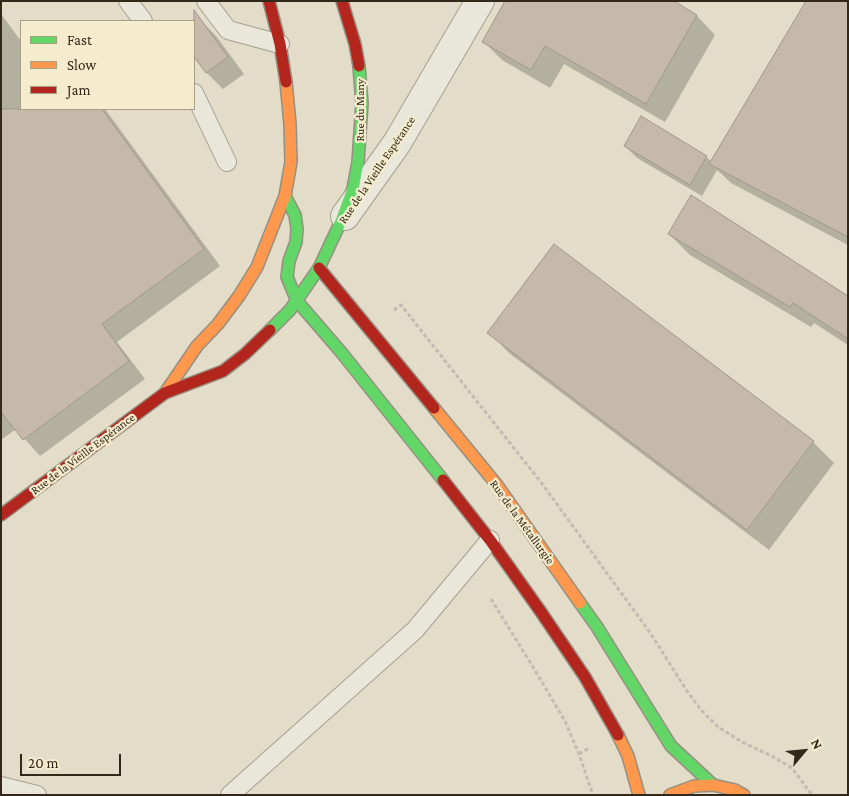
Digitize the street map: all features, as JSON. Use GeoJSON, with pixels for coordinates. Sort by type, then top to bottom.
{"type":"FeatureCollection","features":[{"type":"Feature","properties":{"kind":"street"},"geometry":{"type":"LineString","coordinates":[[269,1],[280,44],[287,88],[291,162],[285,196],[294,215],[297,229],[296,242],[289,260],[287,277],[297,301],[341,352],[490,540],[547,620],[585,677],[613,724],[628,756],[638,795]]}},
{"type":"Feature","properties":{"kind":"street","name":"Rue du Many"},"geometry":{"type":"LineString","coordinates":[[342,1],[355,44],[362,103],[358,162],[353,189],[342,219]]}},
{"type":"Feature","properties":{"kind":"street","name":"Rue de la Vieille Espérance"},"geometry":{"type":"LineString","coordinates":[[1,515],[165,392],[223,371],[245,354],[290,310],[318,268],[342,219],[366,189],[397,142],[480,1]]}},
{"type":"Feature","properties":{"kind":"street","name":"Rue de la Vieille Espérance"},"geometry":{"type":"LineString","coordinates":[[165,392],[197,346],[218,324],[239,296],[257,267],[285,196]]}},
{"type":"Feature","properties":{"kind":"street","name":"Rue de la Métallurgie"},"geometry":{"type":"LineString","coordinates":[[318,268],[496,486],[597,628],[671,746],[713,785]]}},
{"type":"Feature","properties":{"kind":"street","name":"Rue de la Métallurgie"},"geometry":{"type":"LineString","coordinates":[[670,795],[694,786],[713,785],[735,790],[744,795]]}},
{"type":"Feature","properties":{"kind":"lane"},"geometry":{"type":"LineString","coordinates":[[128,1],[142,20]]}},
{"type":"Feature","properties":{"kind":"lane"},"geometry":{"type":"LineString","coordinates":[[206,1],[228,30],[280,44]]}},
{"type":"Feature","properties":{"kind":"lane"},"geometry":{"type":"LineString","coordinates":[[195,95],[227,162]]}},
{"type":"Feature","properties":{"kind":"lane"},"geometry":{"type":"LineString","coordinates":[[230,795],[415,630],[490,540]]}},
{"type":"Feature","properties":{"kind":"lane"},"geometry":{"type":"LineString","coordinates":[[1,786],[37,795]]}},
{"type":"Feature","properties":{"kind":"path"},"geometry":{"type":"LineString","coordinates":[[401,305],[543,485],[651,634],[701,710],[718,727],[792,768],[812,795]]}},
{"type":"Feature","properties":{"kind":"building"},"geometry":{"type":"Polygon","coordinates":[[[505,1],[674,1],[697,15],[646,104],[545,46],[531,70],[482,42],[505,1]]]}},
{"type":"Feature","properties":{"kind":"building"},"geometry":{"type":"Polygon","coordinates":[[[806,1],[848,1],[848,237],[709,164],[806,1]]]}},
{"type":"Feature","properties":{"kind":"building"},"geometry":{"type":"Polygon","coordinates":[[[194,10],[228,57],[206,73],[195,58],[194,10]]]}},
{"type":"Feature","properties":{"kind":"building"},"geometry":{"type":"Polygon","coordinates":[[[1,109],[103,110],[204,249],[102,324],[129,361],[23,440],[1,412],[1,109]]]}},
{"type":"Feature","properties":{"kind":"building"},"geometry":{"type":"Polygon","coordinates":[[[641,116],[707,156],[690,185],[624,146],[641,116]]]}},
{"type":"Feature","properties":{"kind":"building"},"geometry":{"type":"Polygon","coordinates":[[[691,195],[848,296],[848,339],[793,303],[790,307],[668,234],[691,195]]]}},
{"type":"Feature","properties":{"kind":"building"},"geometry":{"type":"Polygon","coordinates":[[[554,244],[814,441],[747,530],[487,333],[554,244]]]}},
{"type":"Feature","properties":{"kind":"traffic: fast"},"geometry":{"type":"LineString","coordinates":[[270,330],[290,310],[319,268],[342,219],[353,189],[358,162],[362,103],[359,66]]}},
{"type":"Feature","properties":{"kind":"traffic: fast"},"geometry":{"type":"LineString","coordinates":[[285,196],[295,215],[297,229],[296,242],[289,261],[287,277],[297,301],[341,352],[443,480]]}},
{"type":"Feature","properties":{"kind":"traffic: fast"},"geometry":{"type":"LineString","coordinates":[[580,603],[671,746],[713,785]]}},
{"type":"Feature","properties":{"kind":"traffic: slow"},"geometry":{"type":"LineString","coordinates":[[165,393],[197,346],[218,324],[239,296],[257,267],[285,196],[291,162],[286,82]]}},
{"type":"Feature","properties":{"kind":"traffic: slow"},"geometry":{"type":"LineString","coordinates":[[434,408],[497,485],[580,603]]}},
{"type":"Feature","properties":{"kind":"traffic: slow"},"geometry":{"type":"LineString","coordinates":[[618,735],[628,756],[639,795]]}},
{"type":"Feature","properties":{"kind":"traffic: slow"},"geometry":{"type":"LineString","coordinates":[[670,795],[694,786],[713,785],[735,790],[744,795]]}},
{"type":"Feature","properties":{"kind":"traffic: jam"},"geometry":{"type":"LineString","coordinates":[[269,1],[280,44],[286,82]]}},
{"type":"Feature","properties":{"kind":"traffic: jam"},"geometry":{"type":"LineString","coordinates":[[342,1],[355,44],[359,66]]}},
{"type":"Feature","properties":{"kind":"traffic: jam"},"geometry":{"type":"LineString","coordinates":[[319,268],[434,408]]}},
{"type":"Feature","properties":{"kind":"traffic: jam"},"geometry":{"type":"LineString","coordinates":[[1,515],[165,393],[223,371],[245,354],[270,330]]}},
{"type":"Feature","properties":{"kind":"traffic: jam"},"geometry":{"type":"LineString","coordinates":[[443,480],[490,540],[541,612],[585,677],[618,735]]}}]}
